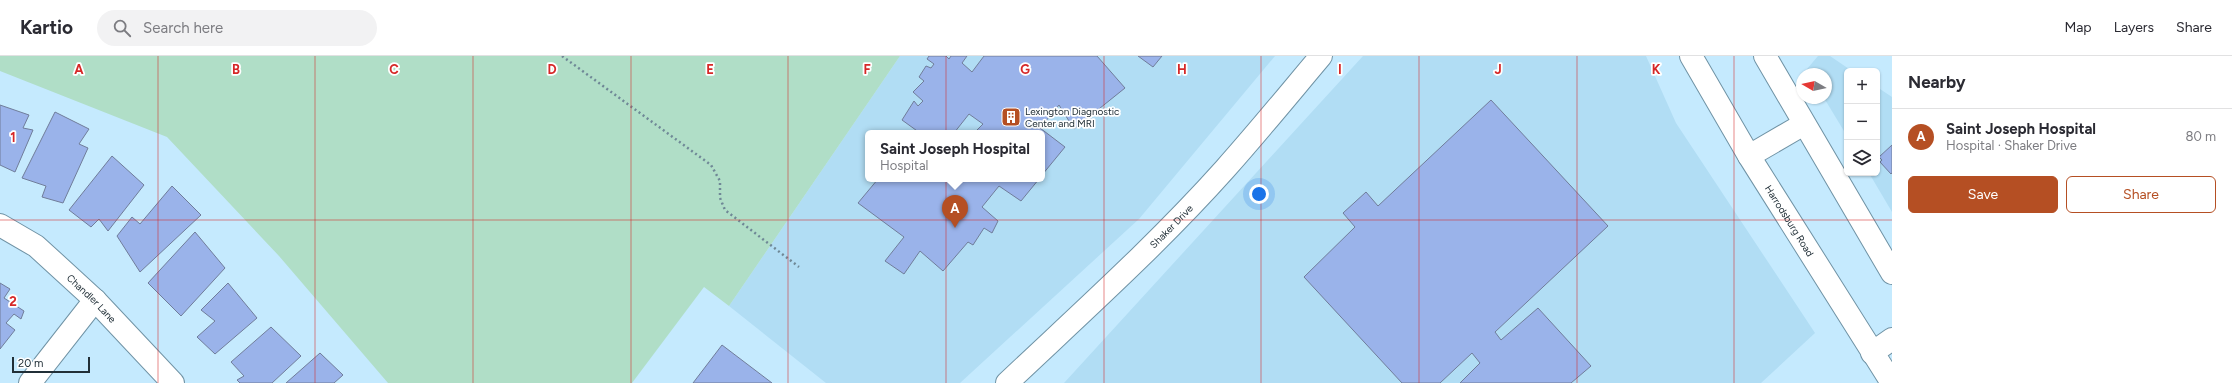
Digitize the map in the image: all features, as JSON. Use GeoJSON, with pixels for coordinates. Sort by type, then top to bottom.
{"type":"FeatureCollection","features":[{"type":"Feature","properties":{"kind":"street","name":"Shaker Drive"},"geometry":{"type":"LineString","coordinates":[[1007,383],[1132,266],[1224,169],[1321,56]]}},
{"type":"Feature","properties":{"kind":"street","name":"Harrodsburg Road"},"geometry":{"type":"LineString","coordinates":[[1691,56],[1749,156],[1892,383]]}},
{"type":"Feature","properties":{"kind":"street"},"geometry":{"type":"LineString","coordinates":[[1766,56],[1804,124],[1892,273]]}},
{"type":"Feature","properties":{"kind":"street"},"geometry":{"type":"LineString","coordinates":[[1749,156],[1804,124]]}},
{"type":"Feature","properties":{"kind":"street","name":"Chandler Lane"},"geometry":{"type":"LineString","coordinates":[[0,225],[36,246],[96,300],[173,383]]}},
{"type":"Feature","properties":{"kind":"street"},"geometry":{"type":"LineString","coordinates":[[30,383],[96,300]]}},
{"type":"Feature","properties":{"kind":"street"},"geometry":{"type":"LineString","coordinates":[[1872,353],[1892,339]]}},
{"type":"Feature","properties":{"kind":"path"},"geometry":{"type":"LineString","coordinates":[[562,56],[711,165],[720,181],[720,198],[725,210],[799,267]]}},
{"type":"Feature","properties":{"kind":"shaded area"},"geometry":{"type":"Polygon","coordinates":[[[900,56],[1275,56],[1139,219],[960,383],[826,383],[729,306],[900,56]]]}},
{"type":"Feature","properties":{"kind":"shaded area"},"geometry":{"type":"Polygon","coordinates":[[[1363,56],[1646,56],[1676,123],[1815,333],[1761,383],[1064,383],[1363,56]]]}},
{"type":"Feature","properties":{"kind":"shaded area"},"geometry":{"type":"Polygon","coordinates":[[[1818,56],[1830,56],[1848,68],[1844,68],[1844,131],[1828,104],[1832,104],[1832,68],[1808,68],[1818,56]]]}},
{"type":"Feature","properties":{"kind":"shaded area"},"geometry":{"type":"Polygon","coordinates":[[[1880,89],[1892,97],[1892,212],[1871,176],[1880,176],[1880,89]]]}},
{"type":"Feature","properties":{"kind":"green space"},"geometry":{"type":"Polygon","coordinates":[[[0,56],[900,56],[729,306],[704,287],[632,383],[388,383],[279,256],[167,137],[0,71],[0,56]]]}},
{"type":"Feature","properties":{"kind":"building","name":"Lexington Diagnostic Center and MRI"},"geometry":{"type":"Polygon","coordinates":[[[929,56],[946,56],[949,59],[951,56],[967,56],[962,63],[972,72],[984,56],[1097,56],[1125,88],[1074,129],[1059,105],[1040,128],[1043,130],[977,130],[983,124],[969,114],[956,130],[916,130],[902,120],[914,101],[918,106],[923,101],[913,92],[924,81],[919,77],[926,66],[931,68],[934,64],[927,59],[929,56]]]}},
{"type":"Feature","properties":{"kind":"building"},"geometry":{"type":"Polygon","coordinates":[[[1138,56],[1162,56],[1153,67],[1138,56]]]}},
{"type":"Feature","properties":{"kind":"building"},"geometry":{"type":"Polygon","coordinates":[[[1491,100],[1608,226],[1495,332],[1501,340],[1538,308],[1591,366],[1571,383],[1460,383],[1480,363],[1472,353],[1440,383],[1402,383],[1304,277],[1355,227],[1343,213],[1366,192],[1378,206],[1491,100]]]}},
{"type":"Feature","properties":{"kind":"building"},"geometry":{"type":"Polygon","coordinates":[[[0,105],[29,115],[23,128],[33,130],[15,172],[0,165],[0,105]]]}},
{"type":"Feature","properties":{"kind":"building"},"geometry":{"type":"Polygon","coordinates":[[[55,112],[89,129],[79,144],[88,148],[63,203],[42,197],[46,186],[22,178],[55,112]]]}},
{"type":"Feature","properties":{"kind":"building","name":"Lexington Diagnostic Center and MRI"},"geometry":{"type":"Polygon","coordinates":[[[1045,132],[1065,147],[1045,171],[1045,132]]]}},
{"type":"Feature","properties":{"kind":"building"},"geometry":{"type":"Polygon","coordinates":[[[1892,145],[1891,174],[1880,162],[1882,160],[1880,156],[1892,145]]]}},
{"type":"Feature","properties":{"kind":"building"},"geometry":{"type":"Polygon","coordinates":[[[112,156],[144,185],[108,231],[99,219],[91,227],[69,210],[112,156]]]}},
{"type":"Feature","properties":{"kind":"building"},"geometry":{"type":"Polygon","coordinates":[[[876,182],[1037,182],[1021,201],[999,186],[982,207],[998,221],[992,233],[984,228],[973,245],[968,242],[943,271],[920,251],[904,274],[885,261],[904,237],[858,203],[876,182]]]}},
{"type":"Feature","properties":{"kind":"building"},"geometry":{"type":"Polygon","coordinates":[[[172,186],[201,215],[140,272],[117,236],[132,217],[140,224],[172,186]]]}},
{"type":"Feature","properties":{"kind":"building"},"geometry":{"type":"Polygon","coordinates":[[[195,232],[225,268],[181,316],[148,283],[195,232]]]}},
{"type":"Feature","properties":{"kind":"building"},"geometry":{"type":"Polygon","coordinates":[[[0,283],[10,289],[4,298],[24,311],[21,319],[14,314],[6,323],[15,330],[0,349],[0,283]]]}},
{"type":"Feature","properties":{"kind":"building"},"geometry":{"type":"Polygon","coordinates":[[[228,283],[257,318],[215,354],[197,337],[215,321],[201,310],[228,283]]]}},
{"type":"Feature","properties":{"kind":"building"},"geometry":{"type":"Polygon","coordinates":[[[271,327],[301,356],[272,383],[240,383],[237,380],[244,376],[231,362],[271,327]]]}},
{"type":"Feature","properties":{"kind":"building"},"geometry":{"type":"Polygon","coordinates":[[[722,345],[772,383],[693,383],[722,345]]]}},
{"type":"Feature","properties":{"kind":"building"},"geometry":{"type":"Polygon","coordinates":[[[320,353],[343,375],[334,383],[286,383],[320,353]]]}},
{"type":"Feature","properties":{"kind":"place","name":"Lexington Diagnostic Center and MRI"},"geometry":{"type":"Point","coordinates":[1011,117]}},
{"type":"Feature","properties":{"kind":"place","name":"Saint Joseph Hospital"},"geometry":{"type":"Point","coordinates":[955,228]}}]}
